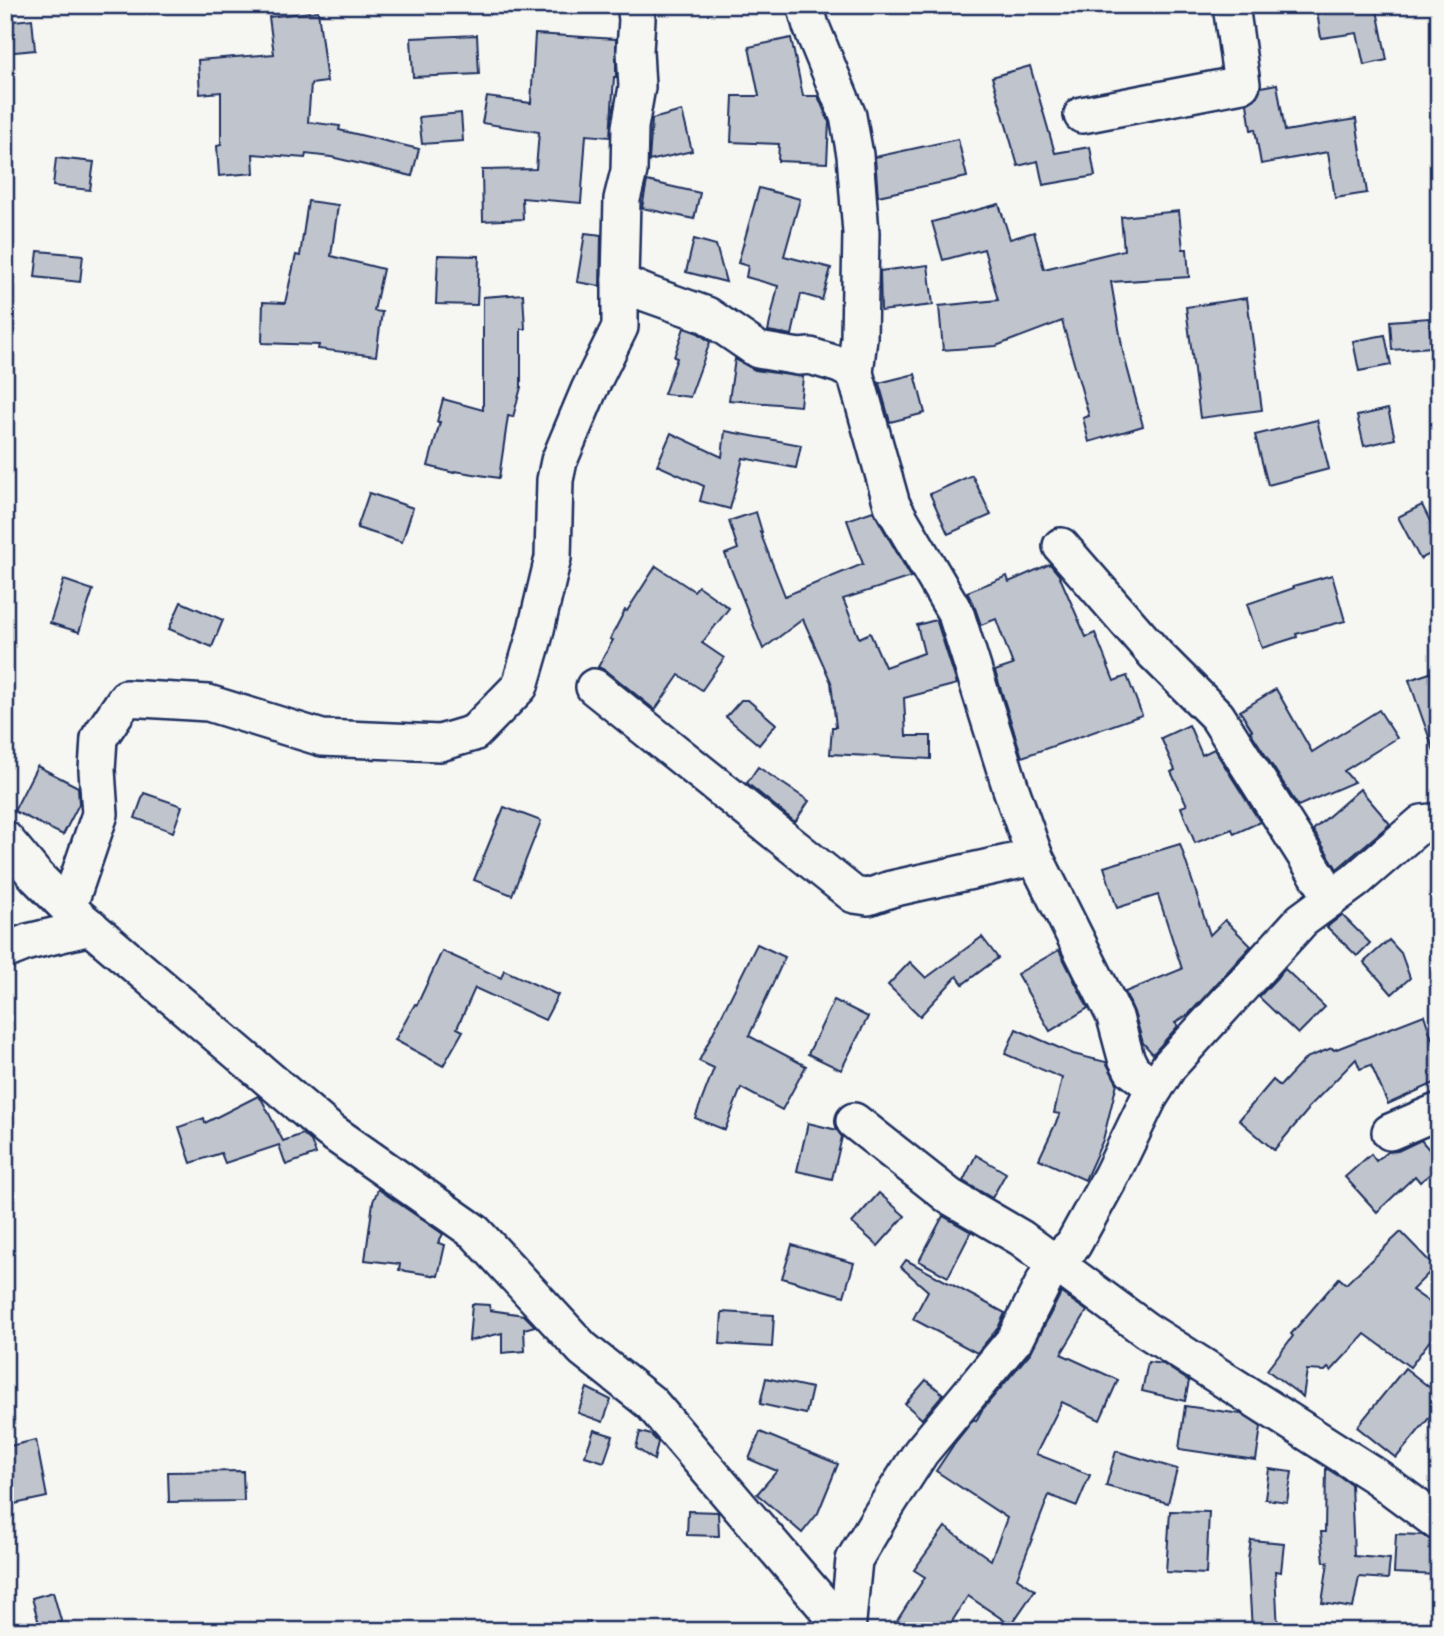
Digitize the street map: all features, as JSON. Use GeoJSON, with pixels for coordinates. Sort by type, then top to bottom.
{"type":"FeatureCollection","features":[{"type":"Feature","properties":{"kind":"street"},"geometry":{"type":"LineString","coordinates":[[79,917],[100,814],[97,770],[99,738],[126,698],[208,703],[322,738],[440,743],[474,733],[520,686],[553,558],[555,480],[559,461],[589,390],[620,327],[622,199],[629,171],[630,127],[637,87],[635,5]]}},
{"type":"Feature","properties":{"kind":"street"},"geometry":{"type":"LineString","coordinates":[[805,5],[848,116],[855,155],[861,233],[859,338],[855,373],[892,505],[956,614],[1035,857],[1115,1017],[1132,1070],[1155,1088]]}},
{"type":"Feature","properties":{"kind":"street"},"geometry":{"type":"LineString","coordinates":[[1082,115],[1242,84],[1231,5]]}},
{"type":"Feature","properties":{"kind":"street"},"geometry":{"type":"LineString","coordinates":[[620,280],[648,294],[707,314],[758,350],[799,357],[810,356],[840,365],[855,373]]}},
{"type":"Feature","properties":{"kind":"street"},"geometry":{"type":"LineString","coordinates":[[1061,546],[1155,654],[1217,716],[1332,898]]}},
{"type":"Feature","properties":{"kind":"street"},"geometry":{"type":"LineString","coordinates":[[594,687],[854,895],[868,897],[891,889],[1035,857]]}},
{"type":"Feature","properties":{"kind":"street"},"geometry":{"type":"LineString","coordinates":[[846,1631],[854,1560],[920,1452],[1015,1339],[1054,1262],[1073,1245],[1169,1066],[1302,920],[1355,881],[1433,815]]}},
{"type":"Feature","properties":{"kind":"street"},"geometry":{"type":"LineString","coordinates":[[5,839],[36,876],[79,917],[329,1130],[475,1232],[583,1349],[651,1403],[846,1631]]}},
{"type":"Feature","properties":{"kind":"street"},"geometry":{"type":"LineString","coordinates":[[5,951],[79,917]]}},
{"type":"Feature","properties":{"kind":"street"},"geometry":{"type":"LineString","coordinates":[[1390,1132],[1439,1111]]}},
{"type":"Feature","properties":{"kind":"street"},"geometry":{"type":"LineString","coordinates":[[854,1121],[949,1196],[1021,1238],[1146,1330],[1377,1477],[1439,1523]]}},
{"type":"Feature","properties":{"kind":"building"},"geometry":{"type":"Polygon","coordinates":[[[1316,5],[1376,5],[1387,60],[1364,65],[1357,33],[1321,38],[1316,5]]]}},
{"type":"Feature","properties":{"kind":"building"},"geometry":{"type":"Polygon","coordinates":[[[318,11],[327,82],[311,84],[308,122],[340,126],[339,130],[419,149],[412,176],[331,157],[253,154],[254,173],[219,176],[217,146],[221,145],[221,92],[200,94],[198,60],[274,54],[269,17],[318,11]]]}},
{"type":"Feature","properties":{"kind":"building"},"geometry":{"type":"Polygon","coordinates":[[[32,19],[35,50],[5,53],[5,22],[32,19]]]}},
{"type":"Feature","properties":{"kind":"building"},"geometry":{"type":"Polygon","coordinates":[[[535,34],[616,39],[616,77],[610,137],[586,135],[581,203],[522,198],[523,219],[483,221],[482,170],[536,169],[539,132],[482,123],[487,97],[531,103],[535,34]]]}},
{"type":"Feature","properties":{"kind":"building"},"geometry":{"type":"Polygon","coordinates":[[[477,35],[479,74],[413,77],[411,38],[477,35]]]}},
{"type":"Feature","properties":{"kind":"building"},"geometry":{"type":"Polygon","coordinates":[[[791,38],[803,96],[818,96],[829,122],[827,163],[778,161],[779,144],[731,142],[733,96],[759,96],[749,47],[791,38]]]}},
{"type":"Feature","properties":{"kind":"building"},"geometry":{"type":"Polygon","coordinates":[[[1030,66],[1055,153],[1090,147],[1095,176],[1043,185],[1038,161],[1018,166],[992,77],[1030,66]]]}},
{"type":"Feature","properties":{"kind":"building"},"geometry":{"type":"Polygon","coordinates":[[[1277,84],[1285,131],[1356,119],[1367,193],[1335,198],[1328,152],[1261,164],[1255,129],[1251,130],[1247,104],[1255,99],[1261,87],[1277,84]]]}},
{"type":"Feature","properties":{"kind":"building"},"geometry":{"type":"Polygon","coordinates":[[[682,111],[692,151],[649,161],[652,119],[682,111]]]}},
{"type":"Feature","properties":{"kind":"building"},"geometry":{"type":"Polygon","coordinates":[[[461,113],[463,141],[422,144],[419,117],[461,113]]]}},
{"type":"Feature","properties":{"kind":"building"},"geometry":{"type":"Polygon","coordinates":[[[958,139],[967,177],[878,196],[875,157],[958,139]]]}},
{"type":"Feature","properties":{"kind":"building"},"geometry":{"type":"Polygon","coordinates":[[[56,158],[94,162],[90,190],[53,186],[56,158]]]}},
{"type":"Feature","properties":{"kind":"building"},"geometry":{"type":"Polygon","coordinates":[[[647,181],[700,193],[694,219],[642,208],[647,181]]]}},
{"type":"Feature","properties":{"kind":"building"},"geometry":{"type":"Polygon","coordinates":[[[759,188],[800,199],[784,256],[831,268],[822,300],[801,294],[792,335],[768,331],[778,286],[746,277],[748,266],[738,263],[759,188]]]}},
{"type":"Feature","properties":{"kind":"building"},"geometry":{"type":"Polygon","coordinates":[[[308,201],[338,205],[331,256],[383,269],[374,311],[382,312],[376,356],[318,349],[319,345],[262,343],[263,302],[285,303],[296,255],[300,256],[308,201]]]}},
{"type":"Feature","properties":{"kind":"building"},"geometry":{"type":"Polygon","coordinates":[[[999,204],[1010,239],[1034,232],[1044,269],[1124,250],[1121,217],[1179,211],[1183,249],[1187,249],[1189,277],[1111,282],[1123,352],[1143,426],[1089,442],[1083,418],[1089,416],[1062,321],[996,346],[943,350],[939,306],[998,300],[984,249],[943,260],[932,222],[999,204]]]}},
{"type":"Feature","properties":{"kind":"building"},"geometry":{"type":"Polygon","coordinates":[[[585,233],[601,235],[600,286],[577,282],[585,233]]]}},
{"type":"Feature","properties":{"kind":"building"},"geometry":{"type":"Polygon","coordinates":[[[694,239],[716,245],[726,282],[686,272],[694,239]]]}},
{"type":"Feature","properties":{"kind":"building"},"geometry":{"type":"Polygon","coordinates":[[[38,251],[83,255],[80,282],[35,277],[38,251]]]}},
{"type":"Feature","properties":{"kind":"building"},"geometry":{"type":"Polygon","coordinates":[[[438,255],[479,256],[477,305],[436,304],[438,255]]]}},
{"type":"Feature","properties":{"kind":"building"},"geometry":{"type":"Polygon","coordinates":[[[928,265],[933,305],[881,311],[880,271],[928,265]]]}},
{"type":"Feature","properties":{"kind":"building"},"geometry":{"type":"Polygon","coordinates":[[[523,294],[525,329],[521,329],[521,387],[513,417],[508,416],[499,478],[454,473],[428,466],[443,399],[483,410],[483,297],[523,294]]]}},
{"type":"Feature","properties":{"kind":"building"},"geometry":{"type":"Polygon","coordinates":[[[1247,298],[1262,410],[1200,418],[1186,307],[1247,298]]]}},
{"type":"Feature","properties":{"kind":"building"},"geometry":{"type":"Polygon","coordinates":[[[1429,318],[1431,347],[1392,350],[1390,321],[1429,318]]]}},
{"type":"Feature","properties":{"kind":"building"},"geometry":{"type":"Polygon","coordinates":[[[684,328],[698,333],[710,342],[690,397],[664,394],[684,328]]]}},
{"type":"Feature","properties":{"kind":"building"},"geometry":{"type":"Polygon","coordinates":[[[1385,335],[1391,365],[1359,371],[1353,341],[1385,335]]]}},
{"type":"Feature","properties":{"kind":"building"},"geometry":{"type":"Polygon","coordinates":[[[735,359],[755,370],[803,377],[800,406],[729,400],[735,359]]]}},
{"type":"Feature","properties":{"kind":"building"},"geometry":{"type":"Polygon","coordinates":[[[915,374],[925,413],[890,422],[879,383],[915,374]]]}},
{"type":"Feature","properties":{"kind":"building"},"geometry":{"type":"Polygon","coordinates":[[[1388,409],[1395,439],[1364,446],[1357,416],[1388,409]]]}},
{"type":"Feature","properties":{"kind":"building"},"geometry":{"type":"Polygon","coordinates":[[[1317,420],[1329,469],[1268,485],[1255,435],[1317,420]]]}},
{"type":"Feature","properties":{"kind":"building"},"geometry":{"type":"Polygon","coordinates":[[[725,431],[801,445],[796,468],[743,458],[730,509],[700,501],[704,486],[657,465],[671,433],[722,457],[725,431]]]}},
{"type":"Feature","properties":{"kind":"building"},"geometry":{"type":"Polygon","coordinates":[[[972,475],[991,515],[948,534],[930,494],[972,475]]]}},
{"type":"Feature","properties":{"kind":"building"},"geometry":{"type":"Polygon","coordinates":[[[369,493],[413,508],[402,542],[357,528],[369,493]]]}},
{"type":"Feature","properties":{"kind":"building"},"geometry":{"type":"Polygon","coordinates":[[[1422,505],[1439,539],[1439,550],[1420,559],[1398,517],[1422,505]]]}},
{"type":"Feature","properties":{"kind":"building"},"geometry":{"type":"Polygon","coordinates":[[[873,511],[911,577],[843,599],[859,638],[870,633],[885,667],[924,653],[917,625],[936,620],[957,684],[904,698],[906,736],[931,736],[931,759],[830,754],[832,727],[836,727],[831,682],[803,619],[763,649],[725,554],[738,549],[729,521],[756,512],[760,532],[785,596],[863,564],[847,520],[873,511]]]}},
{"type":"Feature","properties":{"kind":"building"},"geometry":{"type":"Polygon","coordinates":[[[1050,564],[1059,575],[1086,637],[1095,633],[1114,681],[1127,676],[1142,715],[1022,757],[995,671],[1013,665],[996,619],[981,625],[967,592],[1007,576],[1009,582],[1050,564]]]}},
{"type":"Feature","properties":{"kind":"building"},"geometry":{"type":"Polygon","coordinates":[[[656,566],[694,591],[698,586],[729,608],[702,643],[724,658],[702,690],[679,675],[655,710],[607,671],[598,667],[625,610],[627,611],[656,566]]]}},
{"type":"Feature","properties":{"kind":"building"},"geometry":{"type":"Polygon","coordinates":[[[1332,575],[1345,621],[1296,634],[1297,637],[1262,648],[1247,604],[1294,588],[1293,586],[1332,575]]]}},
{"type":"Feature","properties":{"kind":"building"},"geometry":{"type":"Polygon","coordinates":[[[64,580],[93,590],[79,632],[50,623],[64,580]]]}},
{"type":"Feature","properties":{"kind":"building"},"geometry":{"type":"Polygon","coordinates":[[[181,602],[223,620],[212,647],[169,629],[181,602]]]}},
{"type":"Feature","properties":{"kind":"building"},"geometry":{"type":"Polygon","coordinates":[[[1439,670],[1439,756],[1436,757],[1409,680],[1439,670]]]}},
{"type":"Feature","properties":{"kind":"building"},"geometry":{"type":"Polygon","coordinates":[[[1276,689],[1312,752],[1379,710],[1397,738],[1344,771],[1354,782],[1298,806],[1240,711],[1276,689]]]}},
{"type":"Feature","properties":{"kind":"building"},"geometry":{"type":"Polygon","coordinates":[[[741,700],[748,700],[776,724],[759,745],[726,717],[741,700]]]}},
{"type":"Feature","properties":{"kind":"building"},"geometry":{"type":"Polygon","coordinates":[[[1189,725],[1202,755],[1214,749],[1260,822],[1234,834],[1232,829],[1195,843],[1181,807],[1187,805],[1171,772],[1175,770],[1161,738],[1189,725]]]}},
{"type":"Feature","properties":{"kind":"building"},"geometry":{"type":"Polygon","coordinates":[[[37,766],[78,787],[79,804],[63,835],[14,811],[37,766]]]}},
{"type":"Feature","properties":{"kind":"building"},"geometry":{"type":"Polygon","coordinates":[[[758,767],[809,801],[795,822],[747,783],[758,767]]]}},
{"type":"Feature","properties":{"kind":"building"},"geometry":{"type":"Polygon","coordinates":[[[1360,789],[1390,824],[1337,869],[1313,830],[1360,789]]]}},
{"type":"Feature","properties":{"kind":"building"},"geometry":{"type":"Polygon","coordinates":[[[144,793],[182,806],[173,832],[135,818],[144,793]]]}},
{"type":"Feature","properties":{"kind":"building"},"geometry":{"type":"Polygon","coordinates":[[[504,807],[541,821],[512,895],[474,880],[504,807]]]}},
{"type":"Feature","properties":{"kind":"building"},"geometry":{"type":"Polygon","coordinates":[[[1180,844],[1210,935],[1225,920],[1251,946],[1189,1014],[1175,1023],[1178,1026],[1153,1054],[1143,1043],[1125,992],[1182,969],[1158,895],[1117,908],[1104,867],[1180,844]]]}},
{"type":"Feature","properties":{"kind":"building"},"geometry":{"type":"Polygon","coordinates":[[[1342,915],[1370,943],[1357,956],[1327,927],[1342,915]]]}},
{"type":"Feature","properties":{"kind":"building"},"geometry":{"type":"Polygon","coordinates":[[[982,937],[998,958],[963,984],[957,976],[920,1016],[888,985],[910,962],[926,978],[982,937]]]}},
{"type":"Feature","properties":{"kind":"building"},"geometry":{"type":"Polygon","coordinates":[[[1389,940],[1401,953],[1410,978],[1392,994],[1364,962],[1389,940]]]}},
{"type":"Feature","properties":{"kind":"building"},"geometry":{"type":"Polygon","coordinates":[[[757,944],[785,957],[749,1036],[806,1066],[782,1110],[741,1088],[725,1130],[695,1118],[714,1068],[699,1061],[757,944]]]}},
{"type":"Feature","properties":{"kind":"building"},"geometry":{"type":"Polygon","coordinates":[[[1059,950],[1088,1008],[1050,1031],[1017,974],[1059,950]]]}},
{"type":"Feature","properties":{"kind":"building"},"geometry":{"type":"Polygon","coordinates":[[[442,951],[501,978],[504,970],[558,995],[545,1020],[475,988],[457,1028],[463,1031],[443,1066],[395,1040],[415,1004],[417,1005],[442,951]]]}},
{"type":"Feature","properties":{"kind":"building"},"geometry":{"type":"Polygon","coordinates":[[[1285,969],[1325,1007],[1298,1034],[1259,997],[1285,969]]]}},
{"type":"Feature","properties":{"kind":"building"},"geometry":{"type":"Polygon","coordinates":[[[834,1000],[868,1017],[841,1070],[808,1054],[834,1000]]]}},
{"type":"Feature","properties":{"kind":"building"},"geometry":{"type":"Polygon","coordinates":[[[1424,1015],[1432,1039],[1439,1037],[1439,1081],[1388,1104],[1371,1065],[1360,1069],[1356,1059],[1307,1109],[1274,1150],[1239,1120],[1273,1080],[1280,1086],[1306,1058],[1424,1015]]]}},
{"type":"Feature","properties":{"kind":"building"},"geometry":{"type":"Polygon","coordinates":[[[1016,1029],[1073,1054],[1106,1062],[1117,1083],[1103,1140],[1085,1180],[1039,1159],[1060,1114],[1054,1113],[1062,1078],[1005,1054],[1016,1029]]]}},
{"type":"Feature","properties":{"kind":"building"},"geometry":{"type":"Polygon","coordinates":[[[258,1096],[283,1141],[303,1134],[311,1141],[316,1154],[286,1165],[279,1145],[225,1163],[221,1153],[191,1163],[179,1127],[204,1118],[205,1123],[258,1096]]]}},
{"type":"Feature","properties":{"kind":"building"},"geometry":{"type":"Polygon","coordinates":[[[808,1123],[837,1130],[842,1137],[832,1179],[797,1171],[808,1123]]]}},
{"type":"Feature","properties":{"kind":"building"},"geometry":{"type":"Polygon","coordinates":[[[1421,1140],[1439,1161],[1439,1167],[1420,1182],[1415,1176],[1377,1212],[1345,1177],[1371,1154],[1376,1161],[1387,1152],[1398,1151],[1421,1140]]]}},
{"type":"Feature","properties":{"kind":"building"},"geometry":{"type":"Polygon","coordinates":[[[976,1155],[1006,1173],[992,1198],[963,1181],[976,1155]]]}},
{"type":"Feature","properties":{"kind":"building"},"geometry":{"type":"Polygon","coordinates":[[[378,1189],[443,1234],[438,1243],[445,1245],[438,1276],[399,1270],[400,1264],[365,1260],[373,1202],[378,1189]]]}},
{"type":"Feature","properties":{"kind":"building"},"geometry":{"type":"Polygon","coordinates":[[[879,1193],[905,1216],[878,1246],[852,1223],[879,1193]]]}},
{"type":"Feature","properties":{"kind":"building"},"geometry":{"type":"Polygon","coordinates":[[[943,1216],[971,1232],[948,1277],[919,1261],[943,1216]]]}},
{"type":"Feature","properties":{"kind":"building"},"geometry":{"type":"Polygon","coordinates":[[[1401,1232],[1435,1267],[1412,1290],[1439,1309],[1439,1344],[1431,1339],[1410,1367],[1365,1334],[1331,1371],[1328,1368],[1325,1371],[1307,1370],[1303,1397],[1267,1370],[1293,1336],[1291,1334],[1339,1278],[1346,1284],[1401,1232]]]}},
{"type":"Feature","properties":{"kind":"building"},"geometry":{"type":"Polygon","coordinates":[[[792,1245],[854,1263],[844,1296],[782,1278],[792,1245]]]}},
{"type":"Feature","properties":{"kind":"building"},"geometry":{"type":"Polygon","coordinates":[[[906,1260],[1005,1313],[998,1328],[977,1353],[913,1319],[928,1291],[901,1267],[906,1260]]]}},
{"type":"Feature","properties":{"kind":"building"},"geometry":{"type":"Polygon","coordinates":[[[1061,1293],[1087,1311],[1061,1354],[1118,1380],[1100,1420],[1062,1402],[1036,1454],[1090,1475],[1077,1506],[1049,1495],[1017,1578],[1035,1590],[1011,1625],[968,1596],[946,1631],[906,1631],[895,1624],[925,1577],[914,1570],[945,1527],[991,1560],[1007,1518],[936,1471],[954,1444],[974,1419],[976,1421],[982,1410],[1031,1352],[1061,1293]]]}},
{"type":"Feature","properties":{"kind":"building"},"geometry":{"type":"Polygon","coordinates":[[[472,1304],[489,1305],[490,1310],[524,1315],[535,1326],[524,1329],[525,1351],[502,1353],[502,1333],[469,1341],[472,1304]]]}},
{"type":"Feature","properties":{"kind":"building"},"geometry":{"type":"Polygon","coordinates":[[[722,1312],[774,1315],[772,1347],[720,1344],[722,1312]]]}},
{"type":"Feature","properties":{"kind":"building"},"geometry":{"type":"Polygon","coordinates":[[[1148,1362],[1163,1364],[1189,1381],[1185,1401],[1142,1391],[1148,1362]]]}},
{"type":"Feature","properties":{"kind":"building"},"geometry":{"type":"Polygon","coordinates":[[[1405,1368],[1439,1395],[1439,1406],[1396,1458],[1357,1427],[1405,1368]]]}},
{"type":"Feature","properties":{"kind":"building"},"geometry":{"type":"Polygon","coordinates":[[[766,1378],[812,1388],[806,1414],[760,1404],[766,1378]]]}},
{"type":"Feature","properties":{"kind":"building"},"geometry":{"type":"Polygon","coordinates":[[[926,1380],[943,1394],[922,1419],[905,1404],[926,1380]]]}},
{"type":"Feature","properties":{"kind":"building"},"geometry":{"type":"Polygon","coordinates":[[[587,1388],[611,1400],[603,1422],[578,1413],[587,1388]]]}},
{"type":"Feature","properties":{"kind":"building"},"geometry":{"type":"Polygon","coordinates":[[[1185,1406],[1241,1414],[1261,1427],[1256,1460],[1179,1449],[1185,1406]]]}},
{"type":"Feature","properties":{"kind":"building"},"geometry":{"type":"Polygon","coordinates":[[[594,1430],[613,1436],[604,1462],[585,1456],[594,1430]]]}},
{"type":"Feature","properties":{"kind":"building"},"geometry":{"type":"Polygon","coordinates":[[[640,1432],[651,1435],[658,1442],[654,1460],[636,1448],[640,1432]]]}},
{"type":"Feature","properties":{"kind":"building"},"geometry":{"type":"Polygon","coordinates":[[[760,1432],[838,1464],[818,1513],[802,1533],[757,1494],[777,1471],[749,1459],[760,1432]]]}},
{"type":"Feature","properties":{"kind":"building"},"geometry":{"type":"Polygon","coordinates":[[[36,1440],[47,1497],[5,1506],[5,1447],[36,1440]]]}},
{"type":"Feature","properties":{"kind":"building"},"geometry":{"type":"Polygon","coordinates":[[[1116,1451],[1177,1469],[1168,1503],[1106,1486],[1116,1451]]]}},
{"type":"Feature","properties":{"kind":"building"},"geometry":{"type":"Polygon","coordinates":[[[1326,1468],[1351,1484],[1354,1556],[1390,1559],[1388,1579],[1359,1577],[1353,1608],[1322,1603],[1328,1562],[1324,1562],[1321,1532],[1325,1532],[1326,1468]]]}},
{"type":"Feature","properties":{"kind":"building"},"geometry":{"type":"Polygon","coordinates":[[[1269,1469],[1292,1472],[1287,1502],[1265,1499],[1269,1469]]]}},
{"type":"Feature","properties":{"kind":"building"},"geometry":{"type":"Polygon","coordinates":[[[243,1471],[244,1501],[169,1502],[168,1472],[243,1471]]]}},
{"type":"Feature","properties":{"kind":"building"},"geometry":{"type":"Polygon","coordinates":[[[688,1511],[718,1512],[719,1536],[687,1535],[688,1511]]]}},
{"type":"Feature","properties":{"kind":"building"},"geometry":{"type":"Polygon","coordinates":[[[1170,1511],[1209,1512],[1206,1574],[1166,1572],[1170,1511]]]}},
{"type":"Feature","properties":{"kind":"building"},"geometry":{"type":"Polygon","coordinates":[[[1396,1534],[1422,1535],[1439,1543],[1439,1575],[1394,1573],[1396,1534]]]}},
{"type":"Feature","properties":{"kind":"building"},"geometry":{"type":"Polygon","coordinates":[[[1251,1540],[1284,1543],[1281,1572],[1275,1571],[1278,1631],[1252,1631],[1248,1560],[1251,1540]]]}},
{"type":"Feature","properties":{"kind":"building"},"geometry":{"type":"Polygon","coordinates":[[[53,1592],[64,1631],[41,1631],[32,1598],[53,1592]]]}}]}
